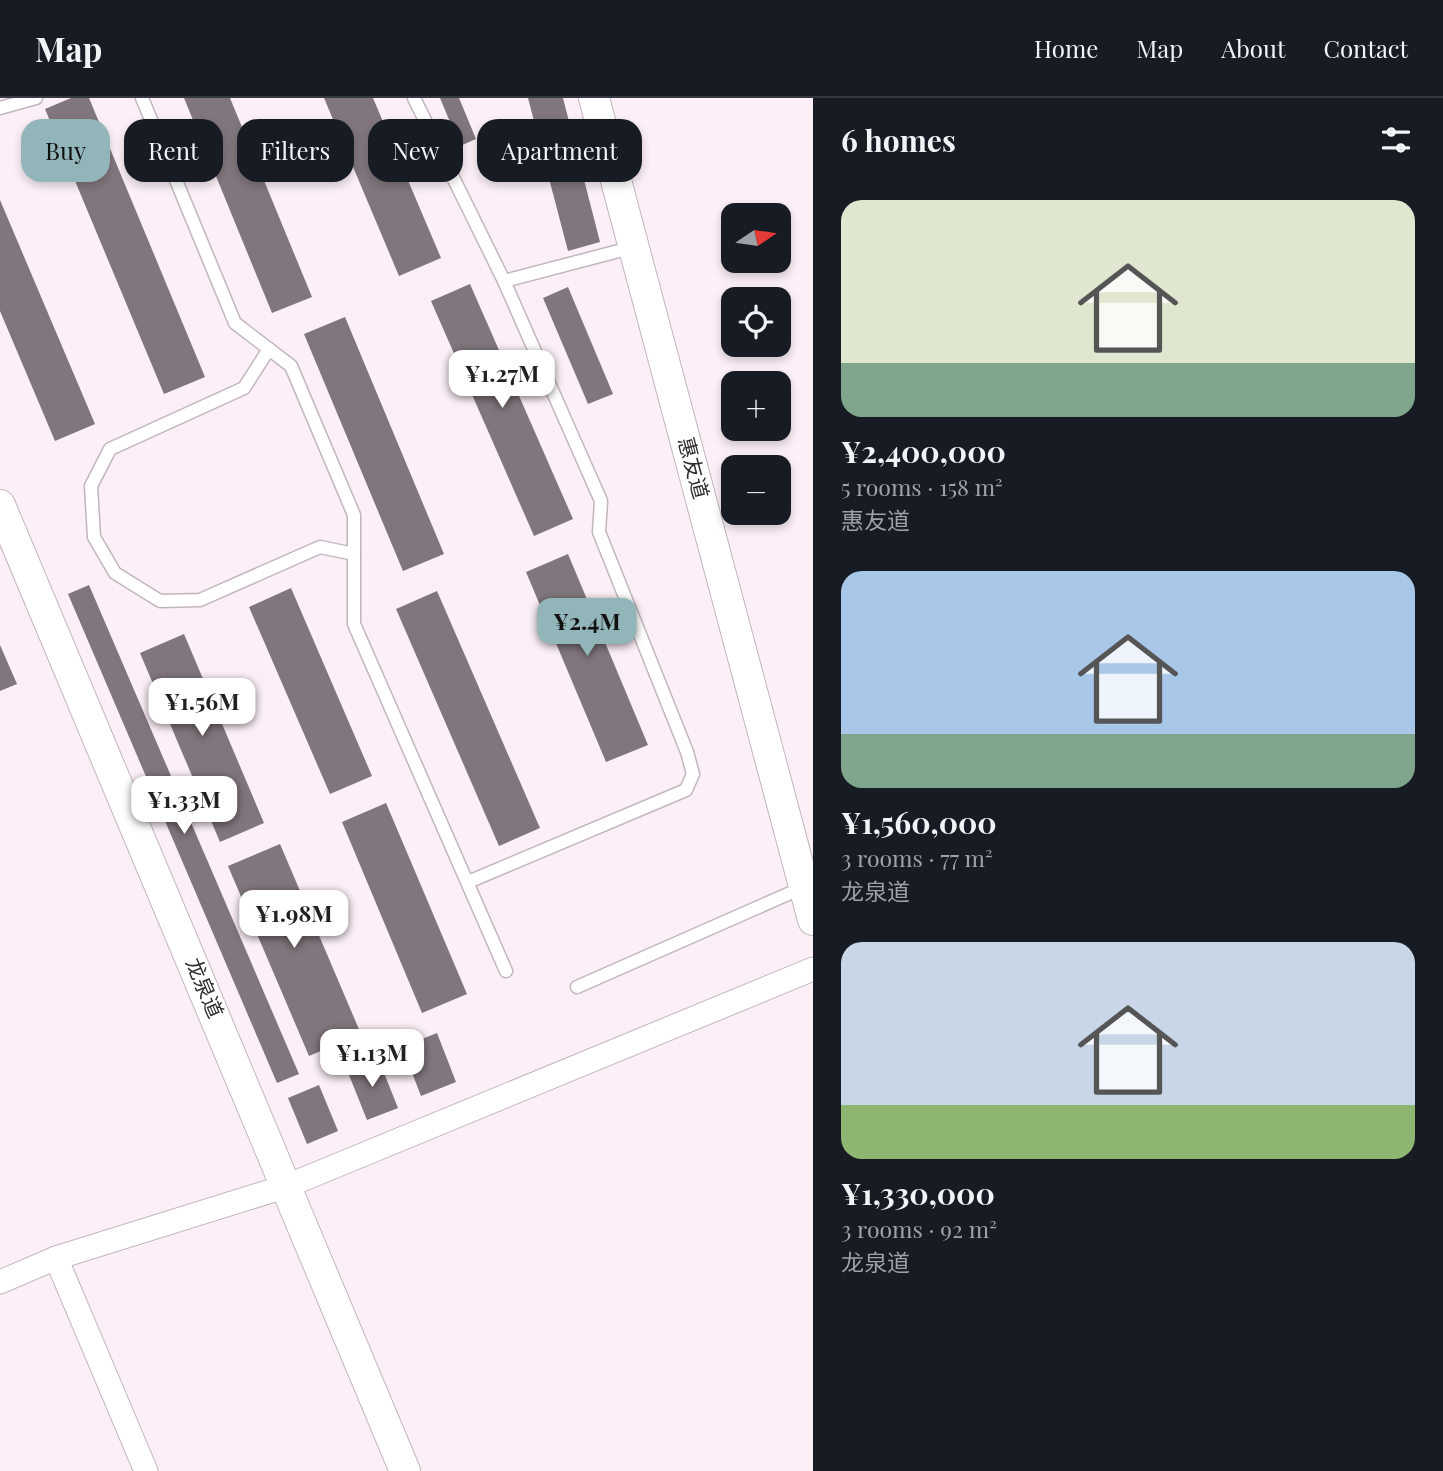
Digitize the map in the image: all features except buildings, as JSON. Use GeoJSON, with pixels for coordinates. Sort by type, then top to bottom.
{"type":"FeatureCollection","features":[{"type":"Feature","properties":{"kind":"street","name":"惠友道"},"geometry":{"type":"LineString","coordinates":[[594,98],[813,920]]}},
{"type":"Feature","properties":{"kind":"street","name":"龙泉道"},"geometry":{"type":"LineString","coordinates":[[0,505],[288,1186],[405,1471]]}},
{"type":"Feature","properties":{"kind":"street"},"geometry":{"type":"LineString","coordinates":[[0,1282],[57,1258],[288,1186],[813,969]]}},
{"type":"Feature","properties":{"kind":"street"},"geometry":{"type":"LineString","coordinates":[[57,1258],[146,1471]]}},
{"type":"Feature","properties":{"kind":"lane"},"geometry":{"type":"LineString","coordinates":[[0,108],[36,98]]}},
{"type":"Feature","properties":{"kind":"lane"},"geometry":{"type":"LineString","coordinates":[[142,98],[235,323],[291,366],[354,515],[354,624],[506,971]]}},
{"type":"Feature","properties":{"kind":"lane"},"geometry":{"type":"LineString","coordinates":[[414,98],[504,281],[601,501],[600,532],[687,752],[693,774],[686,789],[468,882]]}},
{"type":"Feature","properties":{"kind":"lane"},"geometry":{"type":"LineString","coordinates":[[504,281],[634,247]]}},
{"type":"Feature","properties":{"kind":"lane"},"geometry":{"type":"LineString","coordinates":[[269,349],[244,388],[110,449],[91,486],[94,537],[115,573],[160,601],[200,600],[320,548],[354,554]]}},
{"type":"Feature","properties":{"kind":"lane"},"geometry":{"type":"LineString","coordinates":[[577,986],[804,887]]}}]}
